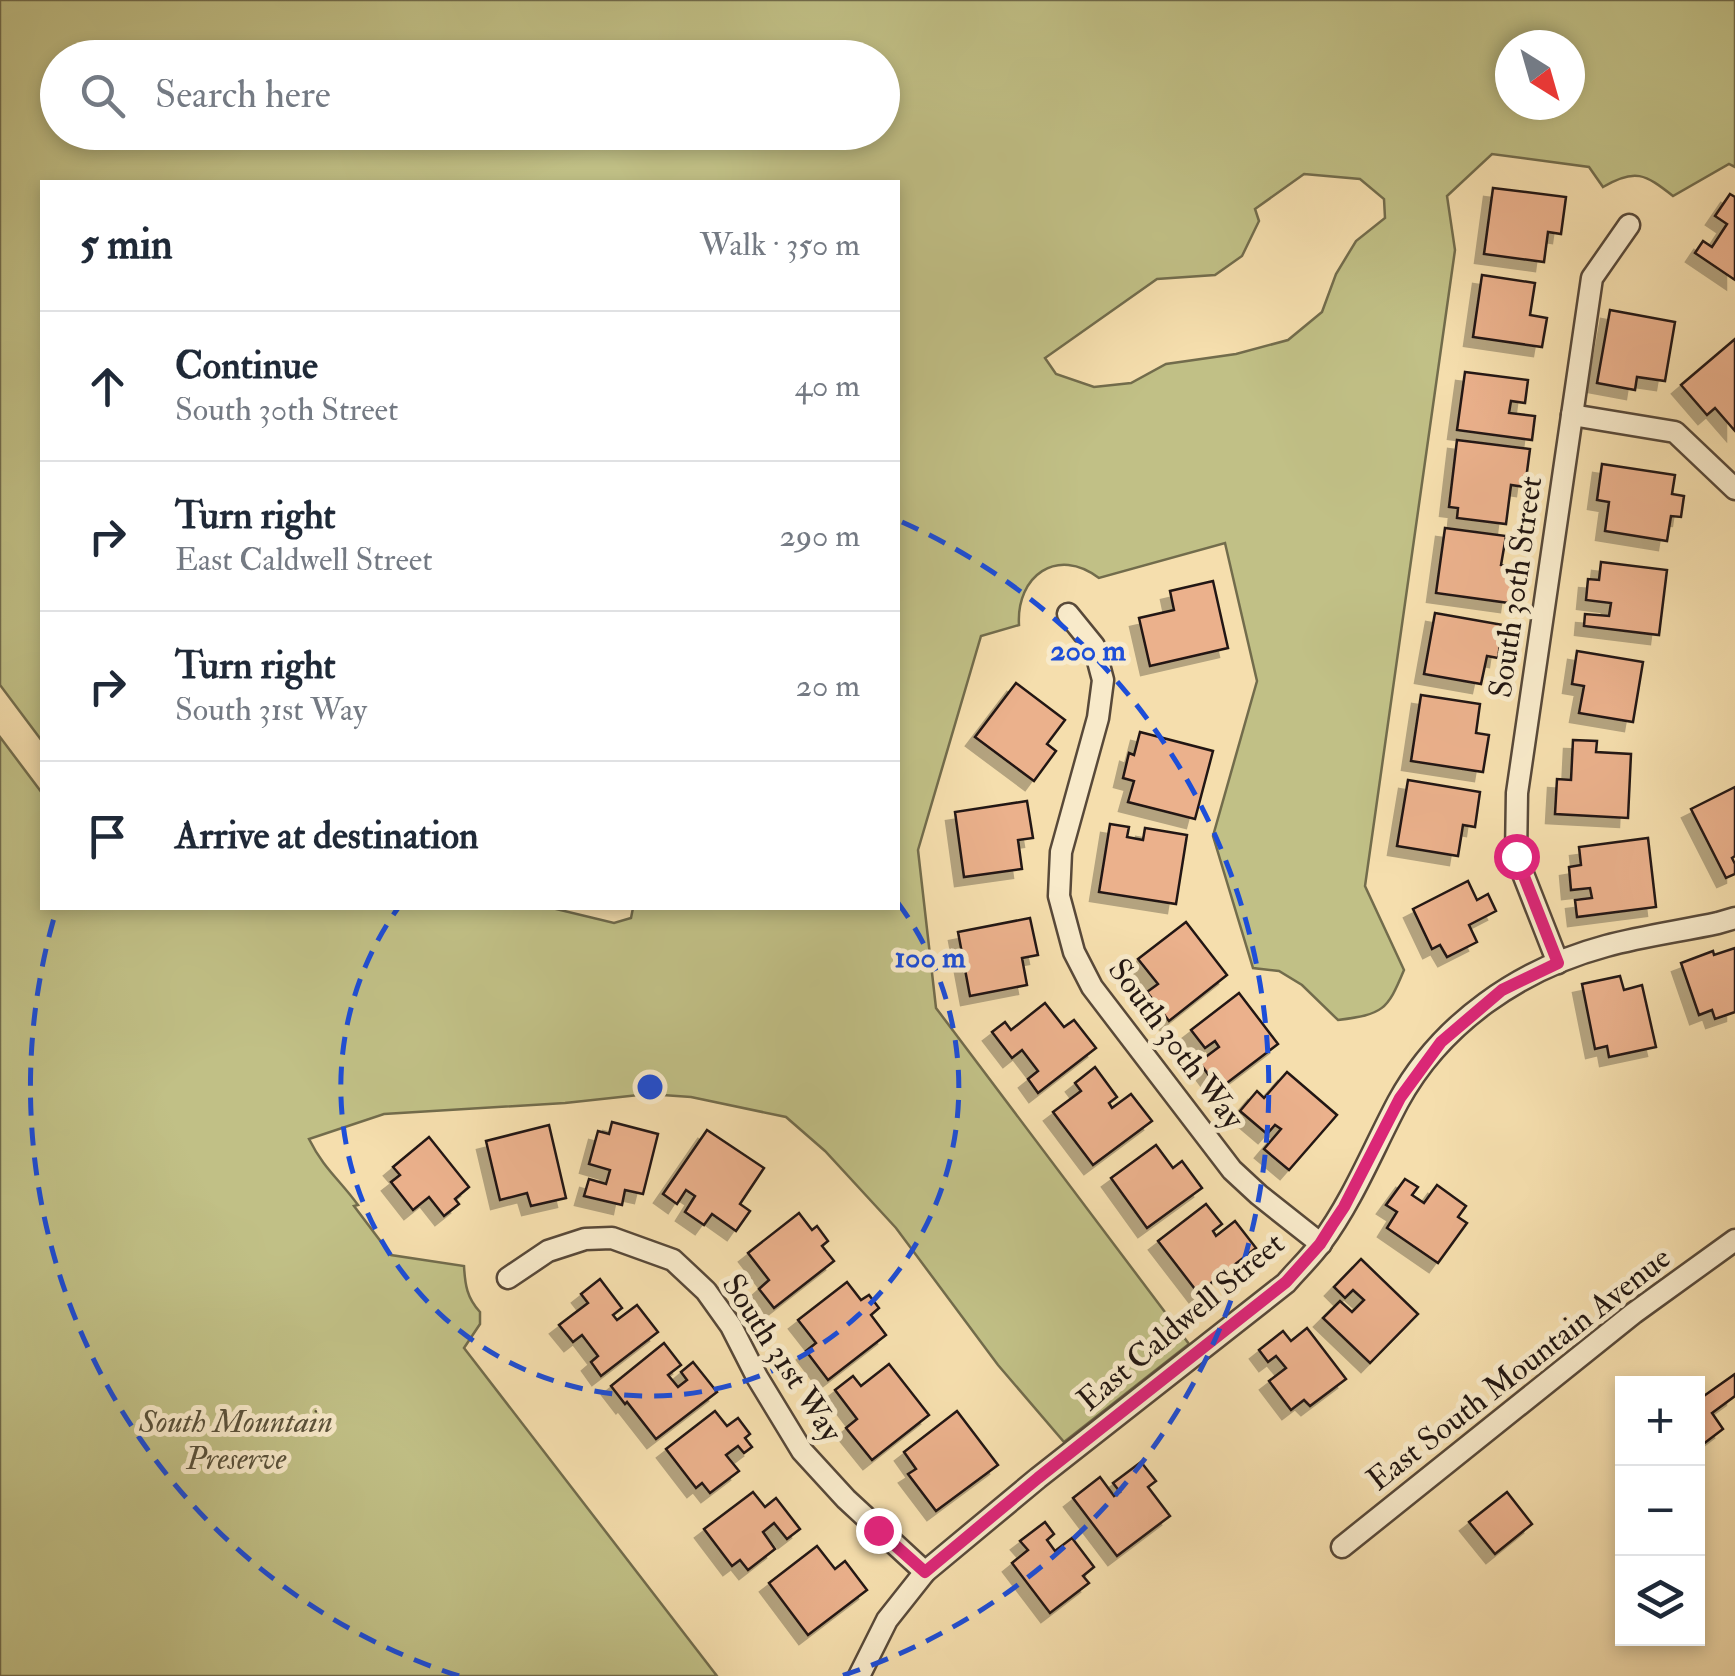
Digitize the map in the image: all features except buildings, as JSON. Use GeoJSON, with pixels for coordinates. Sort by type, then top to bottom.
{"type":"FeatureCollection","features":[{"type":"Feature","properties":{"kind":"street","name":"South 30th Street"},"geometry":{"type":"LineString","coordinates":[[1558,963],[1516,856],[1517,794],[1592,278],[1629,225]]}},
{"type":"Feature","properties":{"kind":"street"},"geometry":{"type":"LineString","coordinates":[[1572,415],[1676,432],[1735,490]]}},
{"type":"Feature","properties":{"kind":"street","name":"South 30th Way"},"geometry":{"type":"LineString","coordinates":[[1068,614],[1094,646],[1103,680],[1098,718],[1061,852],[1058,896],[1074,952],[1092,987],[1232,1170],[1320,1244]]}},
{"type":"Feature","properties":{"kind":"street","name":"East Caldwell Street"},"geometry":{"type":"LineString","coordinates":[[860,1675],[886,1620],[925,1572],[1286,1282],[1320,1244],[1344,1207],[1400,1098],[1455,1028],[1502,990],[1558,963],[1606,946],[1735,918]]}},
{"type":"Feature","properties":{"kind":"street","name":"South 31st Way"},"geometry":{"type":"LineString","coordinates":[[508,1278],[548,1251],[585,1239],[612,1238],[673,1260],[706,1291],[731,1326],[802,1451],[846,1500],[925,1572]]}},
{"type":"Feature","properties":{"kind":"street","name":"East South Mountain Avenue"},"geometry":{"type":"LineString","coordinates":[[1342,1548],[1634,1313],[1735,1240]]}},
{"type":"Feature","properties":{"kind":"green space","name":"South Mountain Preserve"},"geometry":{"type":"Polygon","coordinates":[[[0,0],[1735,0],[1735,167],[1729,164],[1673,196],[1640,176],[1624,177],[1603,187],[1589,167],[1492,154],[1447,196],[1455,250],[1365,886],[1404,970],[1382,1008],[1338,1020],[1302,985],[1279,971],[1253,968],[1213,836],[1257,681],[1225,543],[1099,578],[1068,565],[1054,566],[1042,571],[1024,592],[1019,625],[981,636],[918,850],[936,1008],[1189,1344],[1064,1442],[998,1365],[896,1228],[825,1151],[786,1117],[691,1097],[648,1094],[384,1114],[309,1139],[391,1255],[464,1266],[468,1291],[480,1312],[480,1324],[464,1348],[717,1676],[0,1676],[0,737],[40,790],[40,910],[560,910],[614,923],[631,918],[633,910],[900,910],[900,180],[40,180],[40,738],[0,685],[0,0]],[[1304,174],[1255,209],[1259,221],[1242,256],[1215,275],[1157,279],[1045,358],[1056,374],[1094,387],[1131,383],[1166,364],[1236,354],[1288,340],[1322,312],[1336,274],[1356,241],[1385,218],[1384,199],[1360,179],[1304,174]]]}},
{"type":"Feature","properties":{"kind":"route"},"geometry":{"type":"LineString","coordinates":[[878,1530],[925,1572],[1286,1282],[1320,1244],[1344,1207],[1400,1098],[1441,1042],[1502,990],[1558,963],[1516,856]]}}]}
